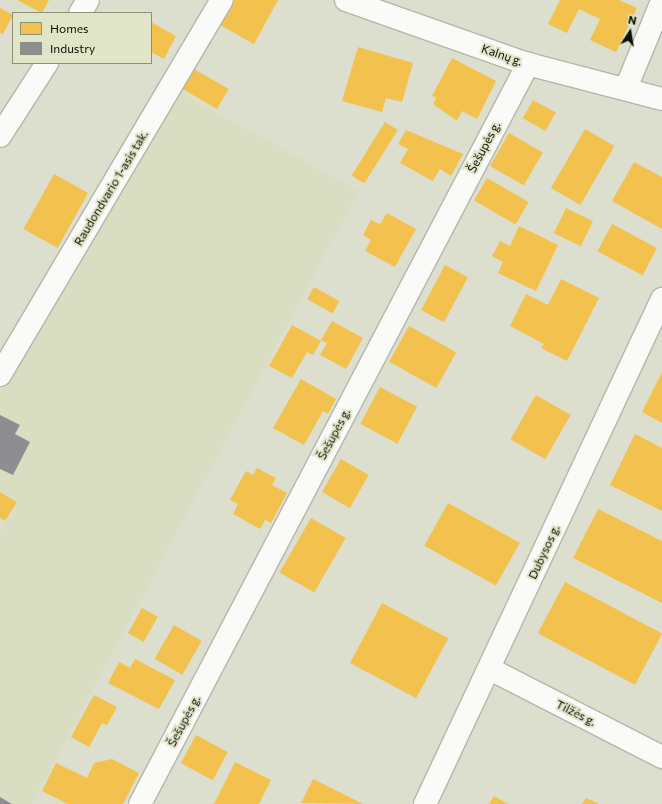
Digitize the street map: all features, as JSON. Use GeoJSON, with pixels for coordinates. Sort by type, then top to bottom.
{"type":"FeatureCollection","features":[{"type":"Feature","properties":{"kind":"street"},"geometry":{"type":"LineString","coordinates":[[81,12],[88,0]]}},
{"type":"Feature","properties":{"kind":"street","name":"Raudondvario 1-asis tak."},"geometry":{"type":"LineString","coordinates":[[0,375],[222,0]]}},
{"type":"Feature","properties":{"kind":"street","name":"Kalnų g."},"geometry":{"type":"LineString","coordinates":[[346,0],[528,64],[626,88],[662,99]]}},
{"type":"Feature","properties":{"kind":"street"},"geometry":{"type":"LineString","coordinates":[[626,88],[662,1]]}},
{"type":"Feature","properties":{"kind":"street"},"geometry":{"type":"LineString","coordinates":[[0,136],[46,64]]}},
{"type":"Feature","properties":{"kind":"street","name":"Šešupės g."},"geometry":{"type":"LineString","coordinates":[[140,804],[528,64]]}},
{"type":"Feature","properties":{"kind":"street","name":"Dubysos g."},"geometry":{"type":"LineString","coordinates":[[425,804],[490,669],[662,299]]}},
{"type":"Feature","properties":{"kind":"street","name":"Tilžės g."},"geometry":{"type":"LineString","coordinates":[[490,669],[662,757]]}},
{"type":"Feature","properties":{"kind":"shaded area"},"geometry":{"type":"Polygon","coordinates":[[[176,90],[359,191],[32,804],[0,804],[0,531],[19,501],[0,491],[0,388],[176,90]]]}},
{"type":"Feature","properties":{"kind":"building: Homes"},"geometry":{"type":"Polygon","coordinates":[[[17,0],[49,0],[43,12],[17,0]]]}},
{"type":"Feature","properties":{"kind":"building: Homes"},"geometry":{"type":"Polygon","coordinates":[[[234,0],[278,0],[254,44],[220,25],[234,0]]]}},
{"type":"Feature","properties":{"kind":"building: Homes"},"geometry":{"type":"Polygon","coordinates":[[[560,0],[619,0],[637,8],[616,52],[590,40],[600,19],[579,9],[567,33],[548,24],[560,0]]]}},
{"type":"Feature","properties":{"kind":"building: Homes"},"geometry":{"type":"Polygon","coordinates":[[[0,8],[12,14],[12,17],[3,34],[0,33],[0,8]]]}},
{"type":"Feature","properties":{"kind":"building: Homes"},"geometry":{"type":"Polygon","coordinates":[[[152,23],[176,36],[164,59],[152,53],[152,23]]]}},
{"type":"Feature","properties":{"kind":"building: Homes"},"geometry":{"type":"Polygon","coordinates":[[[358,47],[413,63],[402,102],[386,98],[382,112],[342,101],[358,47]]]}},
{"type":"Feature","properties":{"kind":"building: Homes"},"geometry":{"type":"Polygon","coordinates":[[[452,58],[496,81],[477,119],[462,111],[457,121],[433,104],[436,98],[432,96],[452,58]]]}},
{"type":"Feature","properties":{"kind":"building: Homes"},"geometry":{"type":"Polygon","coordinates":[[[194,69],[229,89],[217,109],[182,89],[194,69]]]}},
{"type":"Feature","properties":{"kind":"building: Homes"},"geometry":{"type":"Polygon","coordinates":[[[533,100],[556,113],[546,131],[523,118],[533,100]]]}},
{"type":"Feature","properties":{"kind":"building: Homes"},"geometry":{"type":"Polygon","coordinates":[[[385,122],[398,130],[364,183],[352,175],[385,122]]]}},
{"type":"Feature","properties":{"kind":"building: Homes"},"geometry":{"type":"Polygon","coordinates":[[[585,129],[614,146],[580,205],[551,188],[585,129]]]}},
{"type":"Feature","properties":{"kind":"building: Homes"},"geometry":{"type":"Polygon","coordinates":[[[406,130],[463,154],[451,176],[440,169],[433,181],[400,163],[408,149],[398,144],[406,130]]]}},
{"type":"Feature","properties":{"kind":"building: Homes"},"geometry":{"type":"Polygon","coordinates":[[[509,133],[543,152],[524,185],[490,166],[509,133]]]}},
{"type":"Feature","properties":{"kind":"building: Homes"},"geometry":{"type":"Polygon","coordinates":[[[634,162],[662,177],[662,229],[612,201],[634,162]]]}},
{"type":"Feature","properties":{"kind":"building: Homes"},"geometry":{"type":"Polygon","coordinates":[[[54,174],[88,193],[58,248],[23,229],[54,174]]]}},
{"type":"Feature","properties":{"kind":"building: Homes"},"geometry":{"type":"Polygon","coordinates":[[[487,178],[529,202],[516,225],[474,201],[487,178]]]}},
{"type":"Feature","properties":{"kind":"building: Homes"},"geometry":{"type":"Polygon","coordinates":[[[566,208],[593,221],[581,246],[554,233],[566,208]]]}},
{"type":"Feature","properties":{"kind":"building: Homes"},"geometry":{"type":"Polygon","coordinates":[[[387,213],[416,229],[395,267],[365,251],[371,240],[363,235],[371,220],[380,224],[387,213]]]}},
{"type":"Feature","properties":{"kind":"building: Homes"},"geometry":{"type":"Polygon","coordinates":[[[612,224],[657,248],[642,275],[597,251],[612,224]]]}},
{"type":"Feature","properties":{"kind":"building: Homes"},"geometry":{"type":"Polygon","coordinates":[[[519,226],[558,245],[536,291],[498,273],[503,262],[492,256],[500,241],[510,246],[519,226]]]}},
{"type":"Feature","properties":{"kind":"building: Homes"},"geometry":{"type":"Polygon","coordinates":[[[445,265],[468,277],[444,322],[421,310],[445,265]]]}},
{"type":"Feature","properties":{"kind":"building: Homes"},"geometry":{"type":"Polygon","coordinates":[[[561,279],[599,298],[567,361],[541,348],[544,344],[510,326],[526,294],[548,305],[561,279]]]}},
{"type":"Feature","properties":{"kind":"building: Homes"},"geometry":{"type":"Polygon","coordinates":[[[314,287],[339,301],[333,313],[307,299],[314,287]]]}},
{"type":"Feature","properties":{"kind":"building: Homes"},"geometry":{"type":"Polygon","coordinates":[[[332,321],[363,338],[346,369],[320,355],[327,343],[321,340],[332,321]]]}},
{"type":"Feature","properties":{"kind":"building: Homes"},"geometry":{"type":"Polygon","coordinates":[[[292,325],[321,341],[313,355],[307,352],[292,378],[269,366],[292,325]]]}},
{"type":"Feature","properties":{"kind":"building: Homes"},"geometry":{"type":"Polygon","coordinates":[[[409,326],[456,352],[436,388],[389,362],[409,326]]]}},
{"type":"Feature","properties":{"kind":"building: Homes"},"geometry":{"type":"Polygon","coordinates":[[[662,372],[662,423],[642,412],[662,372]]]}},
{"type":"Feature","properties":{"kind":"building: Homes"},"geometry":{"type":"Polygon","coordinates":[[[301,379],[336,399],[328,414],[323,411],[304,445],[273,428],[301,379]]]}},
{"type":"Feature","properties":{"kind":"building: Homes"},"geometry":{"type":"Polygon","coordinates":[[[380,387],[417,407],[397,444],[360,424],[380,387]]]}},
{"type":"Feature","properties":{"kind":"building: Homes"},"geometry":{"type":"Polygon","coordinates":[[[536,395],[571,415],[545,459],[510,439],[536,395]]]}},
{"type":"Feature","properties":{"kind":"building: Homes"},"geometry":{"type":"Polygon","coordinates":[[[635,434],[662,448],[662,511],[610,485],[635,434]]]}},
{"type":"Feature","properties":{"kind":"building: Homes"},"geometry":{"type":"Polygon","coordinates":[[[341,459],[369,475],[350,508],[322,492],[341,459]]]}},
{"type":"Feature","properties":{"kind":"building: Homes"},"geometry":{"type":"Polygon","coordinates":[[[257,468],[276,478],[272,485],[287,493],[271,523],[265,520],[260,529],[233,514],[238,504],[230,500],[246,471],[253,475],[257,468]]]}},
{"type":"Feature","properties":{"kind":"building: Homes"},"geometry":{"type":"Polygon","coordinates":[[[0,492],[17,502],[5,521],[0,518],[0,492]]]}},
{"type":"Feature","properties":{"kind":"building: Homes"},"geometry":{"type":"Polygon","coordinates":[[[448,503],[520,543],[496,586],[424,546],[448,503]]]}},
{"type":"Feature","properties":{"kind":"building: Homes"},"geometry":{"type":"Polygon","coordinates":[[[598,509],[662,541],[662,603],[573,558],[598,509]]]}},
{"type":"Feature","properties":{"kind":"building: Homes"},"geometry":{"type":"Polygon","coordinates":[[[311,518],[346,538],[314,593],[280,573],[311,518]]]}},
{"type":"Feature","properties":{"kind":"building: Homes"},"geometry":{"type":"Polygon","coordinates":[[[565,582],[662,634],[635,685],[538,633],[565,582]]]}},
{"type":"Feature","properties":{"kind":"building: Homes"},"geometry":{"type":"Polygon","coordinates":[[[382,603],[448,638],[416,698],[350,663],[382,603]]]}},
{"type":"Feature","properties":{"kind":"building: Homes"},"geometry":{"type":"Polygon","coordinates":[[[142,608],[158,617],[144,642],[128,633],[142,608]]]}},
{"type":"Feature","properties":{"kind":"building: Homes"},"geometry":{"type":"Polygon","coordinates":[[[174,625],[202,641],[182,675],[154,659],[174,625]]]}},
{"type":"Feature","properties":{"kind":"building: Homes"},"geometry":{"type":"Polygon","coordinates":[[[135,659],[175,680],[159,709],[108,683],[119,662],[130,668],[135,659]]]}},
{"type":"Feature","properties":{"kind":"building: Homes"},"geometry":{"type":"Polygon","coordinates":[[[94,695],[117,707],[107,725],[102,723],[89,747],[71,737],[94,695]]]}},
{"type":"Feature","properties":{"kind":"building: Homes"},"geometry":{"type":"Polygon","coordinates":[[[196,735],[228,752],[213,780],[181,763],[196,735]]]}},
{"type":"Feature","properties":{"kind":"building: Homes"},"geometry":{"type":"Polygon","coordinates":[[[112,759],[139,773],[123,804],[68,804],[42,791],[56,763],[87,778],[94,763],[112,759]]]}},
{"type":"Feature","properties":{"kind":"building: Homes"},"geometry":{"type":"Polygon","coordinates":[[[235,762],[271,780],[259,804],[214,804],[235,762]]]}},
{"type":"Feature","properties":{"kind":"building: Homes"},"geometry":{"type":"Polygon","coordinates":[[[313,779],[363,804],[301,803],[313,779]]]}},
{"type":"Feature","properties":{"kind":"building: Homes"},"geometry":{"type":"Polygon","coordinates":[[[494,796],[508,804],[489,804],[494,796]]]}},
{"type":"Feature","properties":{"kind":"building: Homes"},"geometry":{"type":"Polygon","coordinates":[[[586,798],[599,804],[582,804],[586,798]]]}},
{"type":"Feature","properties":{"kind":"building: Industry"},"geometry":{"type":"Polygon","coordinates":[[[0,415],[20,425],[15,434],[30,442],[13,475],[0,469],[0,415]]]}},
{"type":"Feature","properties":{"kind":"building: Industry"},"geometry":{"type":"Polygon","coordinates":[[[0,797],[12,804],[0,804],[0,797]]]}}]}
